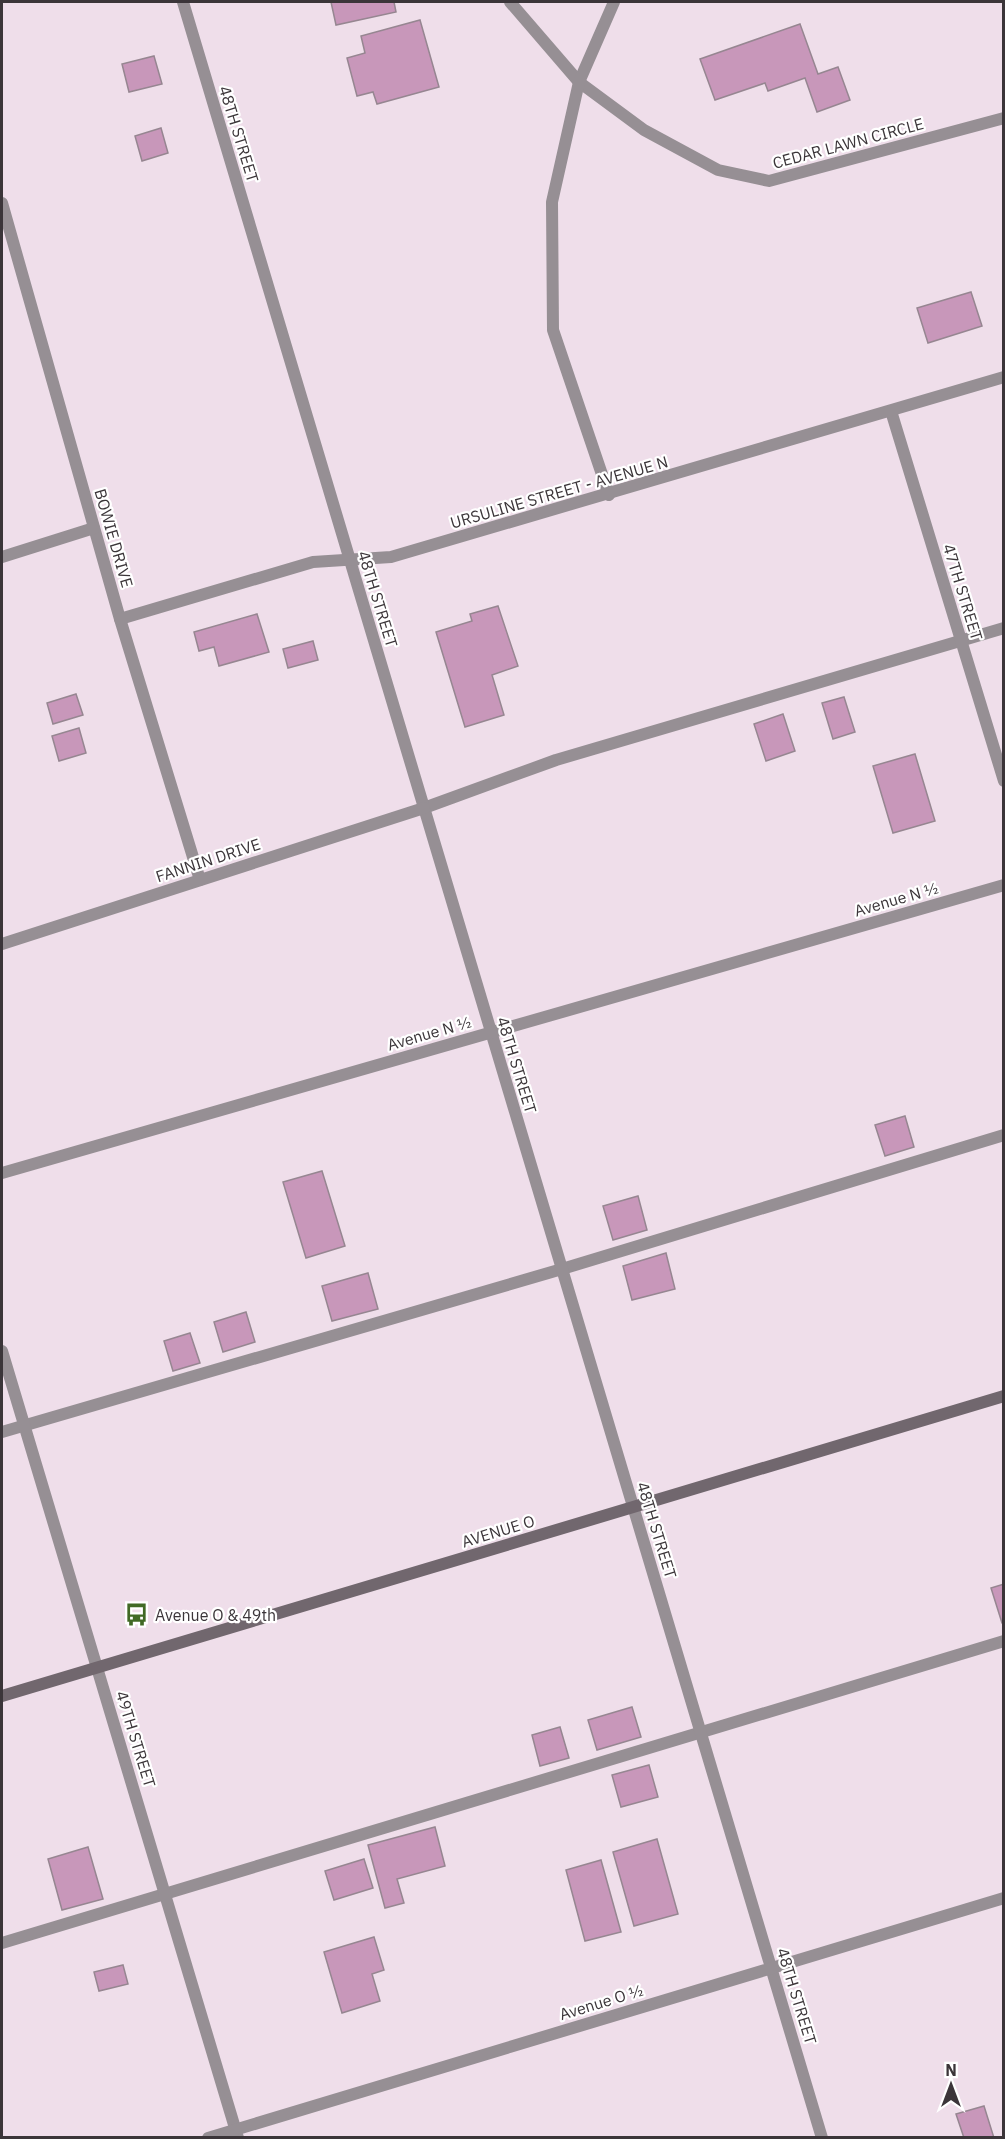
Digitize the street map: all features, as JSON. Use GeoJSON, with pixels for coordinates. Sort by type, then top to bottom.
{"type":"FeatureCollection","features":[{"type":"Feature","properties":{"kind":"main road","name":"AVENUE O"},"geometry":{"type":"LineString","coordinates":[[2,1696],[1004,1396]]}},
{"type":"Feature","properties":{"kind":"street","name":"48TH STREET"},"geometry":{"type":"LineString","coordinates":[[183,2],[489,1033],[822,2138]]}},
{"type":"Feature","properties":{"kind":"street","name":"CEDAR LAWN CIRCLE"},"geometry":{"type":"LineString","coordinates":[[510,2],[579,82],[644,130],[718,170],[769,181],[1004,118]]}},
{"type":"Feature","properties":{"kind":"street"},"geometry":{"type":"LineString","coordinates":[[609,495],[553,330],[552,202],[579,82],[614,2]]}},
{"type":"Feature","properties":{"kind":"street","name":"BOWIE DRIVE"},"geometry":{"type":"LineString","coordinates":[[2,203],[120,619],[200,880]]}},
{"type":"Feature","properties":{"kind":"street","name":"URSULINE STREET - AVENUE N"},"geometry":{"type":"LineString","coordinates":[[120,619],[305,564],[391,557],[609,495],[1004,377]]}},
{"type":"Feature","properties":{"kind":"street","name":"47TH STREET"},"geometry":{"type":"LineString","coordinates":[[891,411],[1004,781]]}},
{"type":"Feature","properties":{"kind":"street"},"geometry":{"type":"LineString","coordinates":[[2,557],[94,528]]}},
{"type":"Feature","properties":{"kind":"street","name":"FANNIN DRIVE"},"geometry":{"type":"LineString","coordinates":[[2,944],[424,808],[556,760],[1004,628]]}},
{"type":"Feature","properties":{"kind":"street","name":"Avenue N ½"},"geometry":{"type":"LineString","coordinates":[[2,1173],[1004,885]]}},
{"type":"Feature","properties":{"kind":"street"},"geometry":{"type":"LineString","coordinates":[[2,1432],[562,1269],[1004,1135]]}},
{"type":"Feature","properties":{"kind":"street","name":"49TH STREET"},"geometry":{"type":"LineString","coordinates":[[2,1351],[237,2133]]}},
{"type":"Feature","properties":{"kind":"street"},"geometry":{"type":"LineString","coordinates":[[2,1943],[1004,1641]]}},
{"type":"Feature","properties":{"kind":"street","name":"Avenue O ½"},"geometry":{"type":"LineString","coordinates":[[208,2138],[237,2133],[1004,1898]]}},
{"type":"Feature","properties":{"kind":"building"},"geometry":{"type":"Polygon","coordinates":[[[331,2],[394,2],[396,12],[336,25],[331,2]]]}},
{"type":"Feature","properties":{"kind":"building"},"geometry":{"type":"Polygon","coordinates":[[[420,20],[439,87],[377,104],[373,92],[357,96],[347,58],[365,53],[361,36],[420,20]]]}},
{"type":"Feature","properties":{"kind":"building"},"geometry":{"type":"Polygon","coordinates":[[[800,24],[818,74],[838,67],[850,100],[817,112],[805,78],[768,91],[765,83],[715,100],[700,59],[800,24]]]}},
{"type":"Feature","properties":{"kind":"building"},"geometry":{"type":"Polygon","coordinates":[[[154,56],[162,84],[129,92],[122,64],[154,56]]]}},
{"type":"Feature","properties":{"kind":"building"},"geometry":{"type":"Polygon","coordinates":[[[161,128],[168,153],[142,161],[135,136],[161,128]]]}},
{"type":"Feature","properties":{"kind":"building"},"geometry":{"type":"Polygon","coordinates":[[[971,292],[982,326],[928,343],[917,308],[971,292]]]}},
{"type":"Feature","properties":{"kind":"building"},"geometry":{"type":"Polygon","coordinates":[[[498,606],[518,666],[492,675],[504,715],[465,727],[436,632],[472,621],[470,614],[498,606]]]}},
{"type":"Feature","properties":{"kind":"building"},"geometry":{"type":"Polygon","coordinates":[[[257,614],[269,652],[219,666],[214,647],[199,651],[194,632],[257,614]]]}},
{"type":"Feature","properties":{"kind":"building"},"geometry":{"type":"Polygon","coordinates":[[[313,641],[318,660],[288,668],[283,649],[313,641]]]}},
{"type":"Feature","properties":{"kind":"building"},"geometry":{"type":"Polygon","coordinates":[[[76,694],[83,715],[53,724],[47,703],[76,694]]]}},
{"type":"Feature","properties":{"kind":"building"},"geometry":{"type":"Polygon","coordinates":[[[844,697],[855,732],[833,739],[822,703],[844,697]]]}},
{"type":"Feature","properties":{"kind":"building"},"geometry":{"type":"Polygon","coordinates":[[[783,714],[795,751],[766,761],[754,724],[783,714]]]}},
{"type":"Feature","properties":{"kind":"building"},"geometry":{"type":"Polygon","coordinates":[[[79,728],[86,753],[59,761],[52,736],[79,728]]]}},
{"type":"Feature","properties":{"kind":"building"},"geometry":{"type":"Polygon","coordinates":[[[915,754],[935,821],[893,833],[873,766],[915,754]]]}},
{"type":"Feature","properties":{"kind":"building"},"geometry":{"type":"Polygon","coordinates":[[[905,1116],[914,1147],[885,1156],[875,1125],[905,1116]]]}},
{"type":"Feature","properties":{"kind":"building"},"geometry":{"type":"Polygon","coordinates":[[[322,1171],[345,1246],[306,1258],[283,1182],[322,1171]]]}},
{"type":"Feature","properties":{"kind":"building"},"geometry":{"type":"Polygon","coordinates":[[[638,1196],[647,1230],[613,1240],[603,1206],[638,1196]]]}},
{"type":"Feature","properties":{"kind":"building"},"geometry":{"type":"Polygon","coordinates":[[[666,1253],[675,1289],[632,1300],[623,1266],[666,1253]]]}},
{"type":"Feature","properties":{"kind":"building"},"geometry":{"type":"Polygon","coordinates":[[[368,1273],[378,1309],[332,1321],[322,1286],[368,1273]]]}},
{"type":"Feature","properties":{"kind":"building"},"geometry":{"type":"Polygon","coordinates":[[[246,1312],[255,1342],[223,1352],[214,1322],[246,1312]]]}},
{"type":"Feature","properties":{"kind":"building"},"geometry":{"type":"Polygon","coordinates":[[[190,1333],[200,1363],[173,1371],[164,1341],[190,1333]]]}},
{"type":"Feature","properties":{"kind":"building"},"geometry":{"type":"Polygon","coordinates":[[[1004,1584],[1004,1623],[1002,1623],[991,1588],[1004,1584]]]}},
{"type":"Feature","properties":{"kind":"building"},"geometry":{"type":"Polygon","coordinates":[[[632,1707],[641,1737],[597,1750],[588,1720],[632,1707]]]}},
{"type":"Feature","properties":{"kind":"building"},"geometry":{"type":"Polygon","coordinates":[[[560,1727],[569,1758],[540,1766],[532,1735],[560,1727]]]}},
{"type":"Feature","properties":{"kind":"building"},"geometry":{"type":"Polygon","coordinates":[[[649,1765],[658,1797],[621,1807],[612,1775],[649,1765]]]}},
{"type":"Feature","properties":{"kind":"building"},"geometry":{"type":"Polygon","coordinates":[[[435,1827],[445,1866],[397,1879],[404,1903],[385,1908],[368,1845],[435,1827]]]}},
{"type":"Feature","properties":{"kind":"building"},"geometry":{"type":"Polygon","coordinates":[[[657,1839],[678,1914],[634,1926],[613,1852],[657,1839]]]}},
{"type":"Feature","properties":{"kind":"building"},"geometry":{"type":"Polygon","coordinates":[[[88,1847],[103,1899],[62,1910],[48,1859],[88,1847]]]}},
{"type":"Feature","properties":{"kind":"building"},"geometry":{"type":"Polygon","coordinates":[[[364,1859],[373,1888],[334,1900],[325,1871],[364,1859]]]}},
{"type":"Feature","properties":{"kind":"building"},"geometry":{"type":"Polygon","coordinates":[[[601,1860],[621,1932],[585,1941],[566,1870],[601,1860]]]}},
{"type":"Feature","properties":{"kind":"building"},"geometry":{"type":"Polygon","coordinates":[[[374,1937],[384,1970],[372,1974],[380,2001],[342,2013],[324,1952],[374,1937]]]}},
{"type":"Feature","properties":{"kind":"building"},"geometry":{"type":"Polygon","coordinates":[[[123,1965],[128,1984],[99,1991],[94,1972],[123,1965]]]}},
{"type":"Feature","properties":{"kind":"building"},"geometry":{"type":"Polygon","coordinates":[[[984,2106],[994,2138],[964,2138],[956,2114],[984,2106]]]}},
{"type":"Feature","properties":{"kind":"place","name":"Avenue O & 49th"},"geometry":{"type":"Point","coordinates":[137,1615]}}]}
